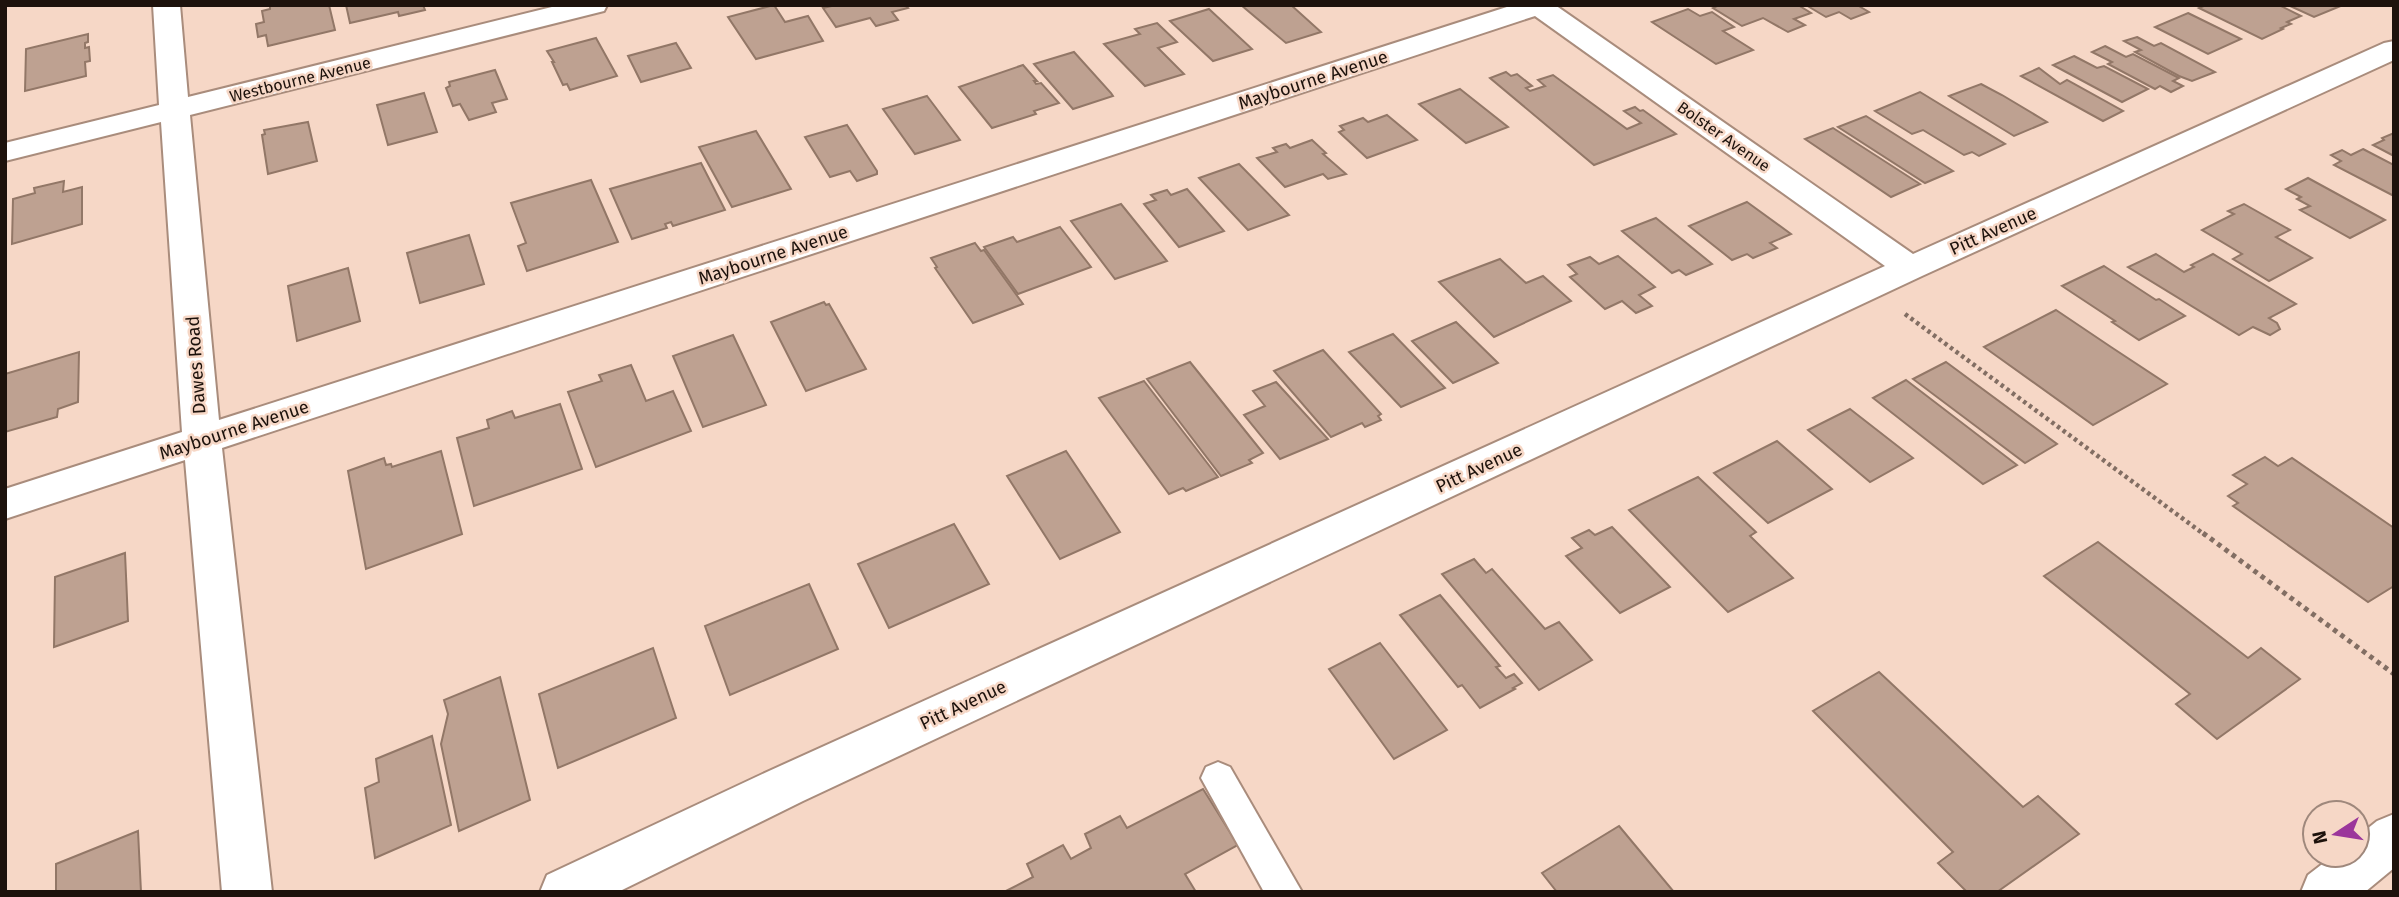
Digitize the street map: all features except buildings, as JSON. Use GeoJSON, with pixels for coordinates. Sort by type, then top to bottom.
{"type":"FeatureCollection","features":[{"type":"Feature","properties":{"kind":"street","name":"Dawes Road"},"geometry":{"type":"LineString","coordinates":[[166,5],[177,110],[202,441],[247,892]]}},
{"type":"Feature","properties":{"kind":"street","name":"Westbourne Avenue"},"geometry":{"type":"LineString","coordinates":[[5,152],[594,5]]}},
{"type":"Feature","properties":{"kind":"street","name":"Bolster Avenue"},"geometry":{"type":"LineString","coordinates":[[1539,6],[1910,268]]}},
{"type":"Feature","properties":{"kind":"street","name":"Maybourne Avenue"},"geometry":{"type":"LineString","coordinates":[[5,503],[1539,6]]}},
{"type":"Feature","properties":{"kind":"street","name":"Pitt Avenue"},"geometry":{"type":"LineString","coordinates":[[565,892],[786,786],[1910,268],[2394,49]]}},
{"type":"Feature","properties":{"kind":"street"},"geometry":{"type":"LineString","coordinates":[[2326,892],[2394,837]]}},
{"type":"Feature","properties":{"kind":"lane"},"geometry":{"type":"LineString","coordinates":[[1217,778],[1284,892]]}},
{"type":"Feature","properties":{"kind":"path"},"geometry":{"type":"LineString","coordinates":[[1870,288],[2394,674]]}}]}
